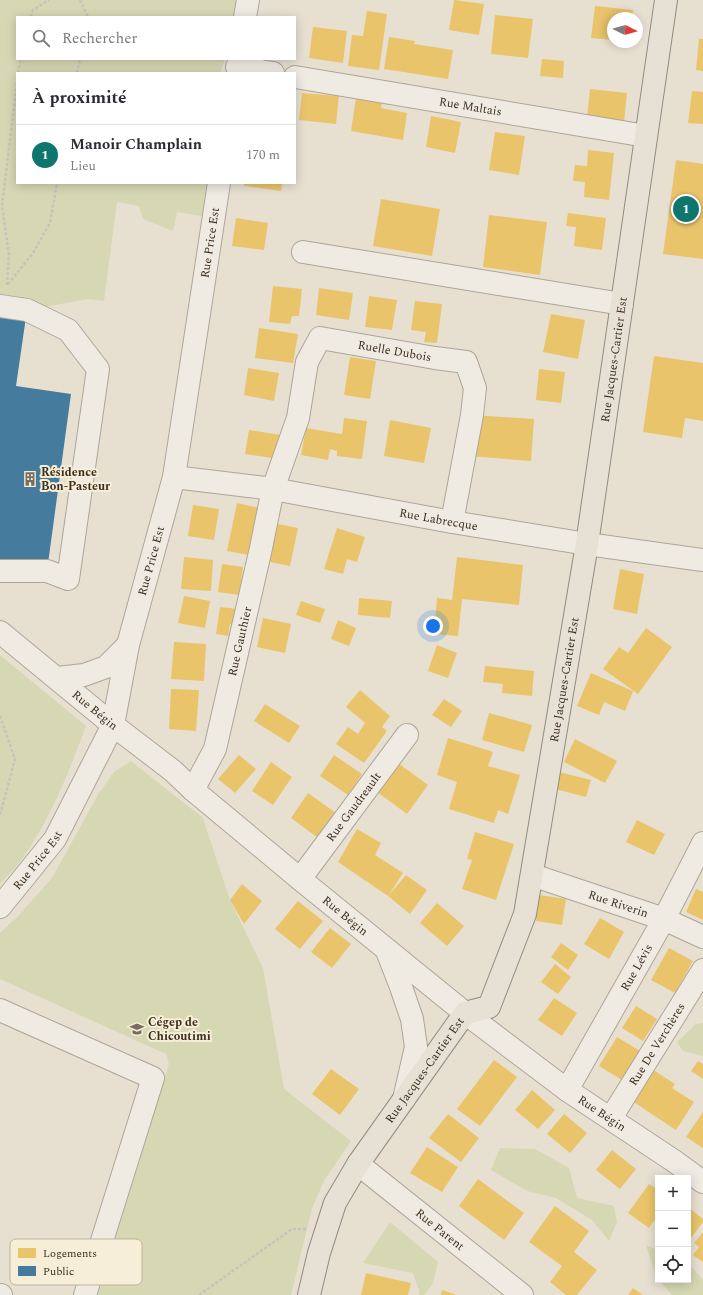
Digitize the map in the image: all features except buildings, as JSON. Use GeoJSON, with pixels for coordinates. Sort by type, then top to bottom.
{"type":"FeatureCollection","features":[{"type":"Feature","properties":{"kind":"main road","name":"Rue Jacques-Cartier Est"},"geometry":{"type":"LineString","coordinates":[[309,1295],[319,1253],[335,1203],[358,1164],[465,1013],[489,1006],[525,914],[586,544],[666,0]]}},
{"type":"Feature","properties":{"kind":"street"},"geometry":{"type":"LineString","coordinates":[[245,16],[248,0]]}},
{"type":"Feature","properties":{"kind":"street"},"geometry":{"type":"LineString","coordinates":[[237,66],[268,72]]}},
{"type":"Feature","properties":{"kind":"street","name":"Rue Maltais"},"geometry":{"type":"LineString","coordinates":[[296,77],[646,136]]}},
{"type":"Feature","properties":{"kind":"street","name":"Rue Price Est"},"geometry":{"type":"LineString","coordinates":[[0,907],[55,839],[113,725],[128,645],[174,477],[219,184]]}},
{"type":"Feature","properties":{"kind":"street"},"geometry":{"type":"LineString","coordinates":[[304,252],[622,304]]}},
{"type":"Feature","properties":{"kind":"street"},"geometry":{"type":"LineString","coordinates":[[0,306],[27,310],[68,330],[98,369],[68,579],[46,571],[0,571]]}},
{"type":"Feature","properties":{"kind":"street","name":"Ruelle Dubois"},"geometry":{"type":"LineString","coordinates":[[274,489],[298,418],[307,362],[320,338],[434,358],[466,362],[475,388],[472,414],[452,522]]}},
{"type":"Feature","properties":{"kind":"street","name":"Rue Labrecque"},"geometry":{"type":"LineString","coordinates":[[174,477],[274,489],[452,522],[586,544],[703,560]]}},
{"type":"Feature","properties":{"kind":"street","name":"Rue Gauthier"},"geometry":{"type":"LineString","coordinates":[[193,790],[215,749],[274,489]]}},
{"type":"Feature","properties":{"kind":"street","name":"Rue Bégin"},"geometry":{"type":"LineString","coordinates":[[0,632],[113,725],[173,771],[193,790],[300,879],[465,1013],[567,1090],[611,1118],[703,1182]]}},
{"type":"Feature","properties":{"kind":"street"},"geometry":{"type":"LineString","coordinates":[[57,678],[84,675],[106,667],[128,645]]}},
{"type":"Feature","properties":{"kind":"street","name":"Rue Gaudreault"},"geometry":{"type":"LineString","coordinates":[[300,879],[407,735]]}},
{"type":"Feature","properties":{"kind":"street","name":"Rue Lévis"},"geometry":{"type":"LineString","coordinates":[[567,1090],[664,919],[703,843]]}},
{"type":"Feature","properties":{"kind":"street","name":"Rue Riverin"},"geometry":{"type":"LineString","coordinates":[[532,876],[664,919],[703,936]]}},
{"type":"Feature","properties":{"kind":"street"},"geometry":{"type":"LineString","coordinates":[[386,950],[412,1019],[416,1047],[404,1099]]}},
{"type":"Feature","properties":{"kind":"street","name":"Rue De Verchères"},"geometry":{"type":"LineString","coordinates":[[611,1118],[703,970]]}},
{"type":"Feature","properties":{"kind":"street"},"geometry":{"type":"LineString","coordinates":[[0,1010],[153,1078],[103,1239]]}},
{"type":"Feature","properties":{"kind":"street","name":"Rue Parent"},"geometry":{"type":"LineString","coordinates":[[358,1164],[522,1295]]}},
{"type":"Feature","properties":{"kind":"street"},"geometry":{"type":"LineString","coordinates":[[85,1295],[88,1285]]}},
{"type":"Feature","properties":{"kind":"path"},"geometry":{"type":"LineString","coordinates":[[31,16],[33,10],[49,0]]}},
{"type":"Feature","properties":{"kind":"path"},"geometry":{"type":"LineString","coordinates":[[80,0],[88,16]]}},
{"type":"Feature","properties":{"kind":"path"},"geometry":{"type":"LineString","coordinates":[[18,72],[20,60]]}},
{"type":"Feature","properties":{"kind":"path"},"geometry":{"type":"LineString","coordinates":[[77,72],[80,60]]}},
{"type":"Feature","properties":{"kind":"path"},"geometry":{"type":"LineString","coordinates":[[16,90],[2,206],[9,255],[7,285],[33,253],[50,224],[57,184]]}},
{"type":"Feature","properties":{"kind":"path"},"geometry":{"type":"LineString","coordinates":[[0,716],[15,759],[0,815]]}},
{"type":"Feature","properties":{"kind":"path"},"geometry":{"type":"LineString","coordinates":[[198,1295],[292,1228],[307,1228]]}},
{"type":"Feature","properties":{"kind":"green space"},"geometry":{"type":"Polygon","coordinates":[[[0,0],[246,0],[240,16],[16,16],[16,60],[225,60],[220,72],[16,72],[16,184],[215,184],[214,218],[177,212],[173,231],[143,219],[139,206],[117,202],[104,301],[88,299],[27,310],[0,306],[0,0]]]}},
{"type":"Feature","properties":{"kind":"green space"},"geometry":{"type":"Polygon","coordinates":[[[0,655],[86,726],[51,811],[20,862],[0,884],[0,655]]]}},
{"type":"Feature","properties":{"kind":"green space","name":"Cégep de Chicoutimi"},"geometry":{"type":"Polygon","coordinates":[[[131,761],[203,818],[230,900],[263,968],[284,1089],[351,1141],[325,1179],[312,1208],[291,1295],[98,1295],[101,1285],[142,1285],[142,1239],[115,1239],[169,1064],[166,1054],[0,979],[0,933],[18,916],[52,878],[99,793],[114,772],[131,761]]]}},
{"type":"Feature","properties":{"kind":"green space"},"geometry":{"type":"Polygon","coordinates":[[[703,1023],[703,1056],[683,1051],[677,1042],[696,1024],[703,1023]]]}},
{"type":"Feature","properties":{"kind":"green space"},"geometry":{"type":"Polygon","coordinates":[[[500,1148],[535,1149],[569,1168],[577,1198],[614,1206],[617,1222],[609,1241],[592,1220],[556,1198],[527,1191],[491,1170],[500,1148]]]}},
{"type":"Feature","properties":{"kind":"green space"},"geometry":{"type":"Polygon","coordinates":[[[390,1222],[438,1262],[433,1283],[424,1295],[419,1295],[419,1290],[413,1273],[363,1263],[390,1222]]]}},
{"type":"Feature","properties":{"kind":"green space"},"geometry":{"type":"Polygon","coordinates":[[[646,1245],[655,1249],[655,1273],[646,1245]]]}},
{"type":"Feature","properties":{"kind":"green space"},"geometry":{"type":"Polygon","coordinates":[[[691,1266],[703,1280],[703,1295],[672,1295],[662,1283],[691,1283],[691,1266]]]}},
{"type":"Feature","properties":{"kind":"place","name":"Manoir Champlain"},"geometry":{"type":"Point","coordinates":[686,209]}},
{"type":"Feature","properties":{"kind":"place","name":"Résidence Bon-Pasteur"},"geometry":{"type":"Point","coordinates":[30,479]}},
{"type":"Feature","properties":{"kind":"place","name":"Cégep de Chicoutimi"},"geometry":{"type":"Point","coordinates":[137,1029]}}]}
